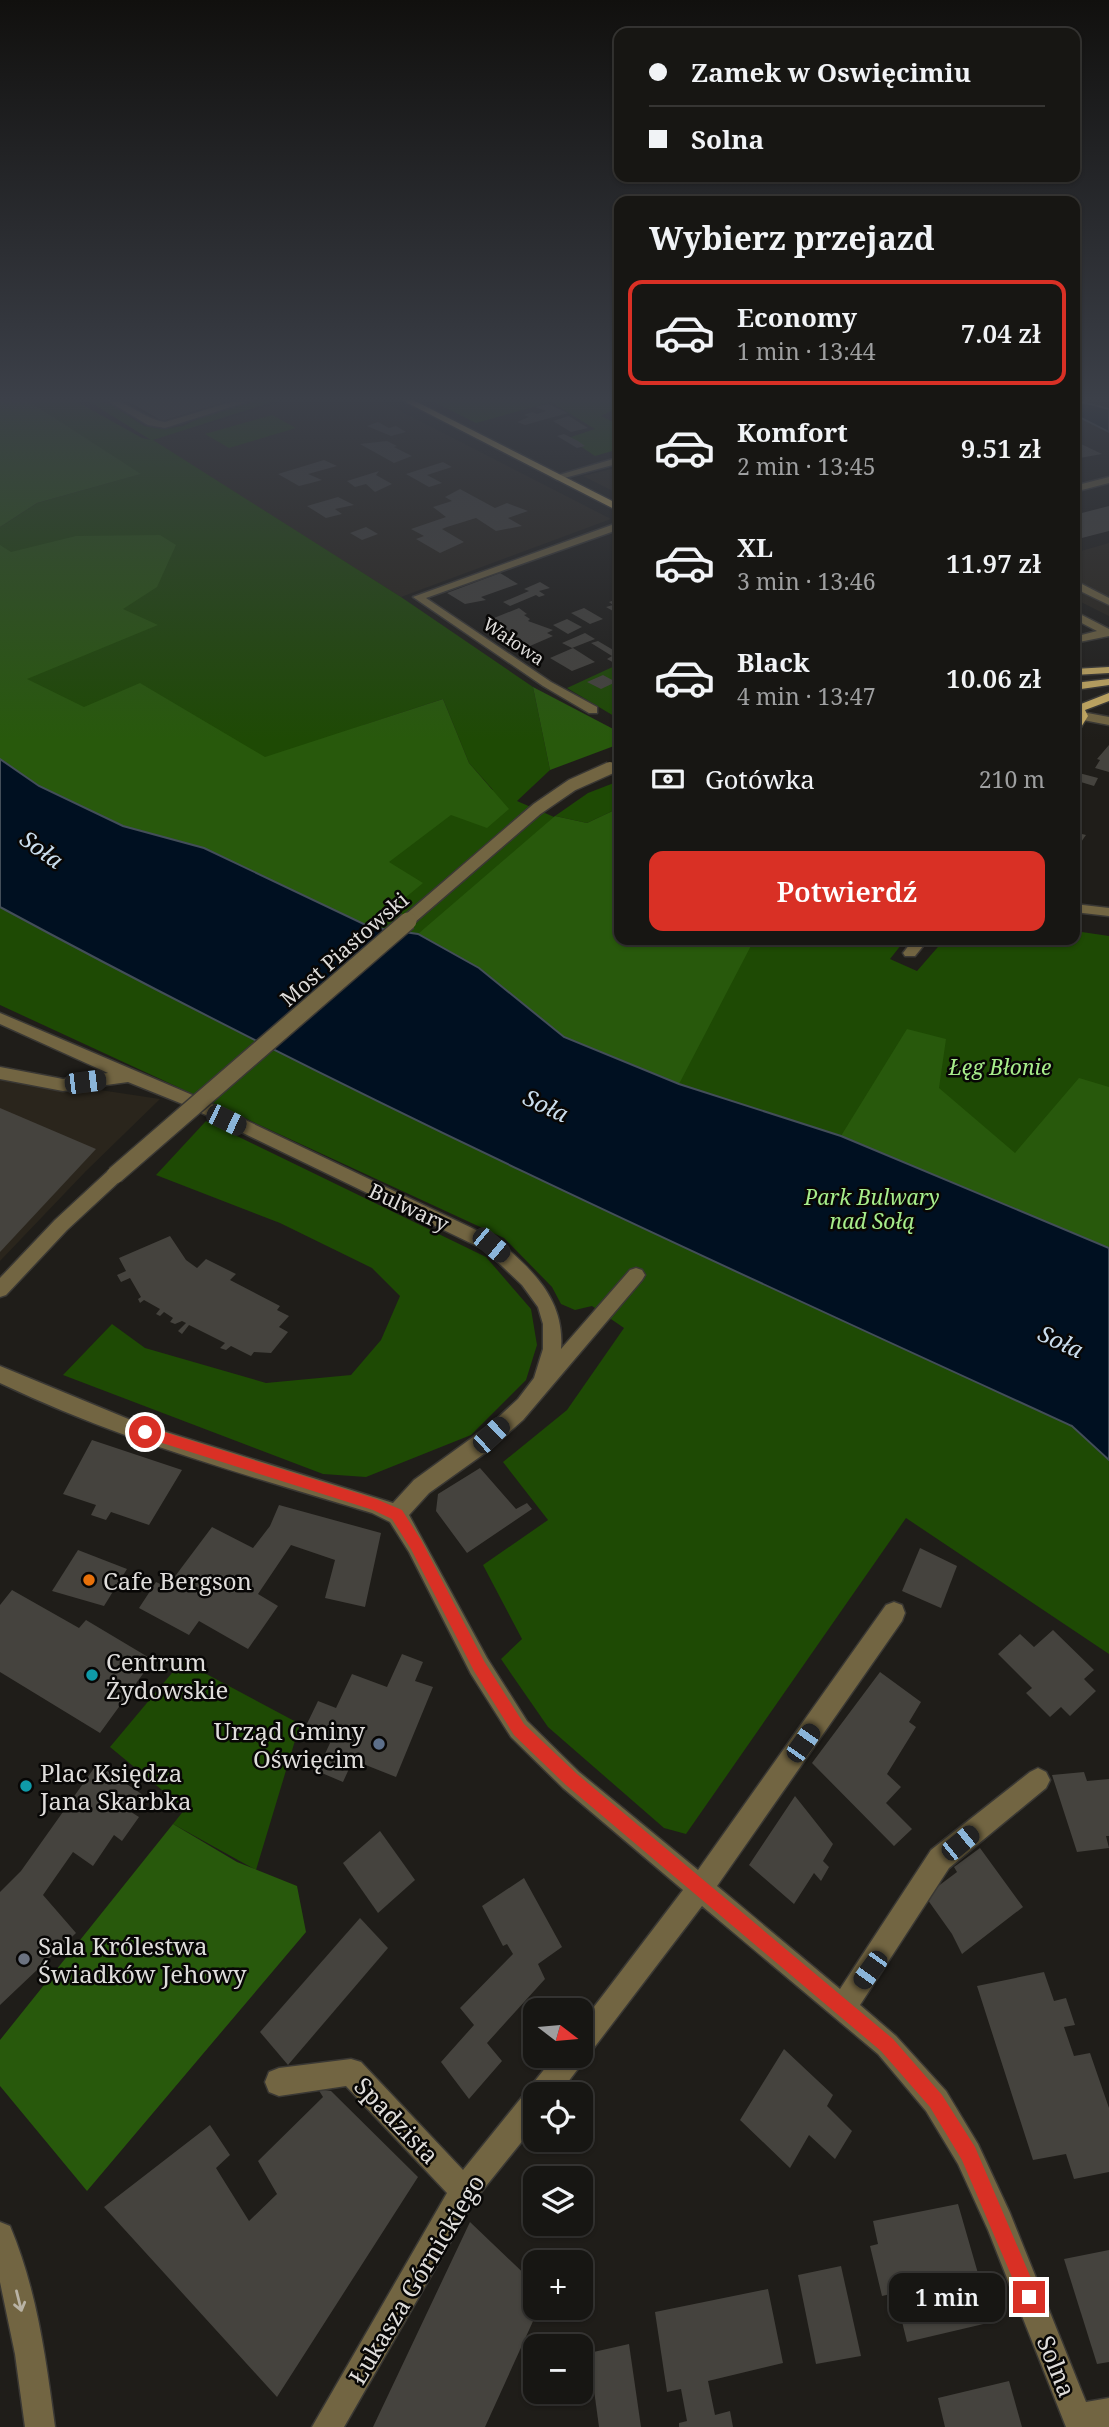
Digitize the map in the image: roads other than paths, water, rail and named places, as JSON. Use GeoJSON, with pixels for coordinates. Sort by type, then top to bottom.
{"type":"FeatureCollection","features":[{"type":"Feature","properties":{"kind":"main road"},"geometry":{"type":"LineString","coordinates":[[1080,672],[1109,670]]}},
{"type":"Feature","properties":{"kind":"main road"},"geometry":{"type":"LineString","coordinates":[[1080,686],[1109,682]]}},
{"type":"Feature","properties":{"kind":"main road"},"geometry":{"type":"LineString","coordinates":[[1080,709],[1109,697]]}},
{"type":"Feature","properties":{"kind":"street","name":"Wałowa"},"geometry":{"type":"LineString","coordinates":[[593,710],[547,684],[418,597],[614,528]]}},
{"type":"Feature","properties":{"kind":"street"},"geometry":{"type":"LineString","coordinates":[[1080,586],[1109,603]]}},
{"type":"Feature","properties":{"kind":"street"},"geometry":{"type":"LineString","coordinates":[[1080,617],[1108,633]]}},
{"type":"Feature","properties":{"kind":"street"},"geometry":{"type":"LineString","coordinates":[[1080,639],[1108,633]]}},
{"type":"Feature","properties":{"kind":"street"},"geometry":{"type":"LineString","coordinates":[[1080,709],[1109,721]]}},
{"type":"Feature","properties":{"kind":"street","name":"Most Piastowski"},"geometry":{"type":"LineString","coordinates":[[0,1290],[61,1225],[115,1175],[537,809],[572,785],[614,767]]}},
{"type":"Feature","properties":{"kind":"street"},"geometry":{"type":"LineString","coordinates":[[1080,909],[1109,912]]}},
{"type":"Feature","properties":{"kind":"street"},"geometry":{"type":"LineString","coordinates":[[910,953],[917,945]]}},
{"type":"Feature","properties":{"kind":"street","name":"Bulwary"},"geometry":{"type":"LineString","coordinates":[[0,1018],[191,1101],[491,1245],[518,1268],[547,1307],[552,1327],[553,1351],[538,1390],[476,1449],[416,1490],[397,1515]]}},
{"type":"Feature","properties":{"kind":"street"},"geometry":{"type":"LineString","coordinates":[[0,1073],[63,1085],[129,1076]]}},
{"type":"Feature","properties":{"kind":"street"},"geometry":{"type":"LineString","coordinates":[[538,1390],[636,1275]]}},
{"type":"Feature","properties":{"kind":"street"},"geometry":{"type":"LineString","coordinates":[[0,1374],[57,1401],[166,1440],[376,1505],[397,1515]]}},
{"type":"Feature","properties":{"kind":"street","name":"Solna"},"geometry":{"type":"LineString","coordinates":[[397,1515],[416,1545],[473,1656],[519,1729],[571,1780],[701,1886],[887,2045],[936,2101],[968,2154],[1000,2223],[1080,2423]]}},
{"type":"Feature","properties":{"kind":"street"},"geometry":{"type":"LineString","coordinates":[[593,2030],[631,1983],[701,1886],[894,1613]]}},
{"type":"Feature","properties":{"kind":"street"},"geometry":{"type":"LineString","coordinates":[[843,2008],[940,1859],[1038,1780]]}},
{"type":"Feature","properties":{"kind":"street"},"geometry":{"type":"LineString","coordinates":[[551,2082],[562,2068]]}},
{"type":"Feature","properties":{"kind":"street","name":"Spadzista"},"geometry":{"type":"LineString","coordinates":[[279,2082],[351,2072],[464,2191]]}},
{"type":"Feature","properties":{"kind":"street","name":"Łukasza Górnickiego"},"geometry":{"type":"LineString","coordinates":[[327,2427],[464,2191],[523,2118]]}},
{"type":"Feature","properties":{"kind":"street"},"geometry":{"type":"LineString","coordinates":[[3,2254],[29,2341],[40,2427]]}},
{"type":"Feature","properties":{"kind":"street"},"geometry":{"type":"LineString","coordinates":[[1080,2423],[1109,2413]]}},
{"type":"Feature","properties":{"kind":"water","name":"Soła"},"geometry":{"type":"Polygon","coordinates":[[[0,759],[39,786],[123,826],[204,848],[370,927],[418,934],[479,968],[564,1037],[679,1084],[841,1136],[1109,1248],[1109,1460],[1072,1426],[666,1239],[397,1111],[131,977],[0,907],[0,759]]]}},
{"type":"Feature","properties":{"kind":"place","name":"Cafe Bergson"},"geometry":{"type":"Point","coordinates":[89,1580]}},
{"type":"Feature","properties":{"kind":"place","name":"Centrum Żydowskie"},"geometry":{"type":"Point","coordinates":[92,1675]}},
{"type":"Feature","properties":{"kind":"place","name":"Urząd Gminy Oświęcim"},"geometry":{"type":"Point","coordinates":[379,1744]}},
{"type":"Feature","properties":{"kind":"place","name":"Plac Księdza Jana Skarbka"},"geometry":{"type":"Point","coordinates":[26,1786]}},
{"type":"Feature","properties":{"kind":"place","name":"Sala Królestwa Świadków Jehowy"},"geometry":{"type":"Point","coordinates":[24,1959]}},
{"type":"Feature","properties":{"kind":"park label","name":"Łęg Błonie"},"geometry":{"type":"Point","coordinates":[1000,1067]}},
{"type":"Feature","properties":{"kind":"park label","name":"Park Bulwary nad Sołą"},"geometry":{"type":"Point","coordinates":[872,1209]}}]}
